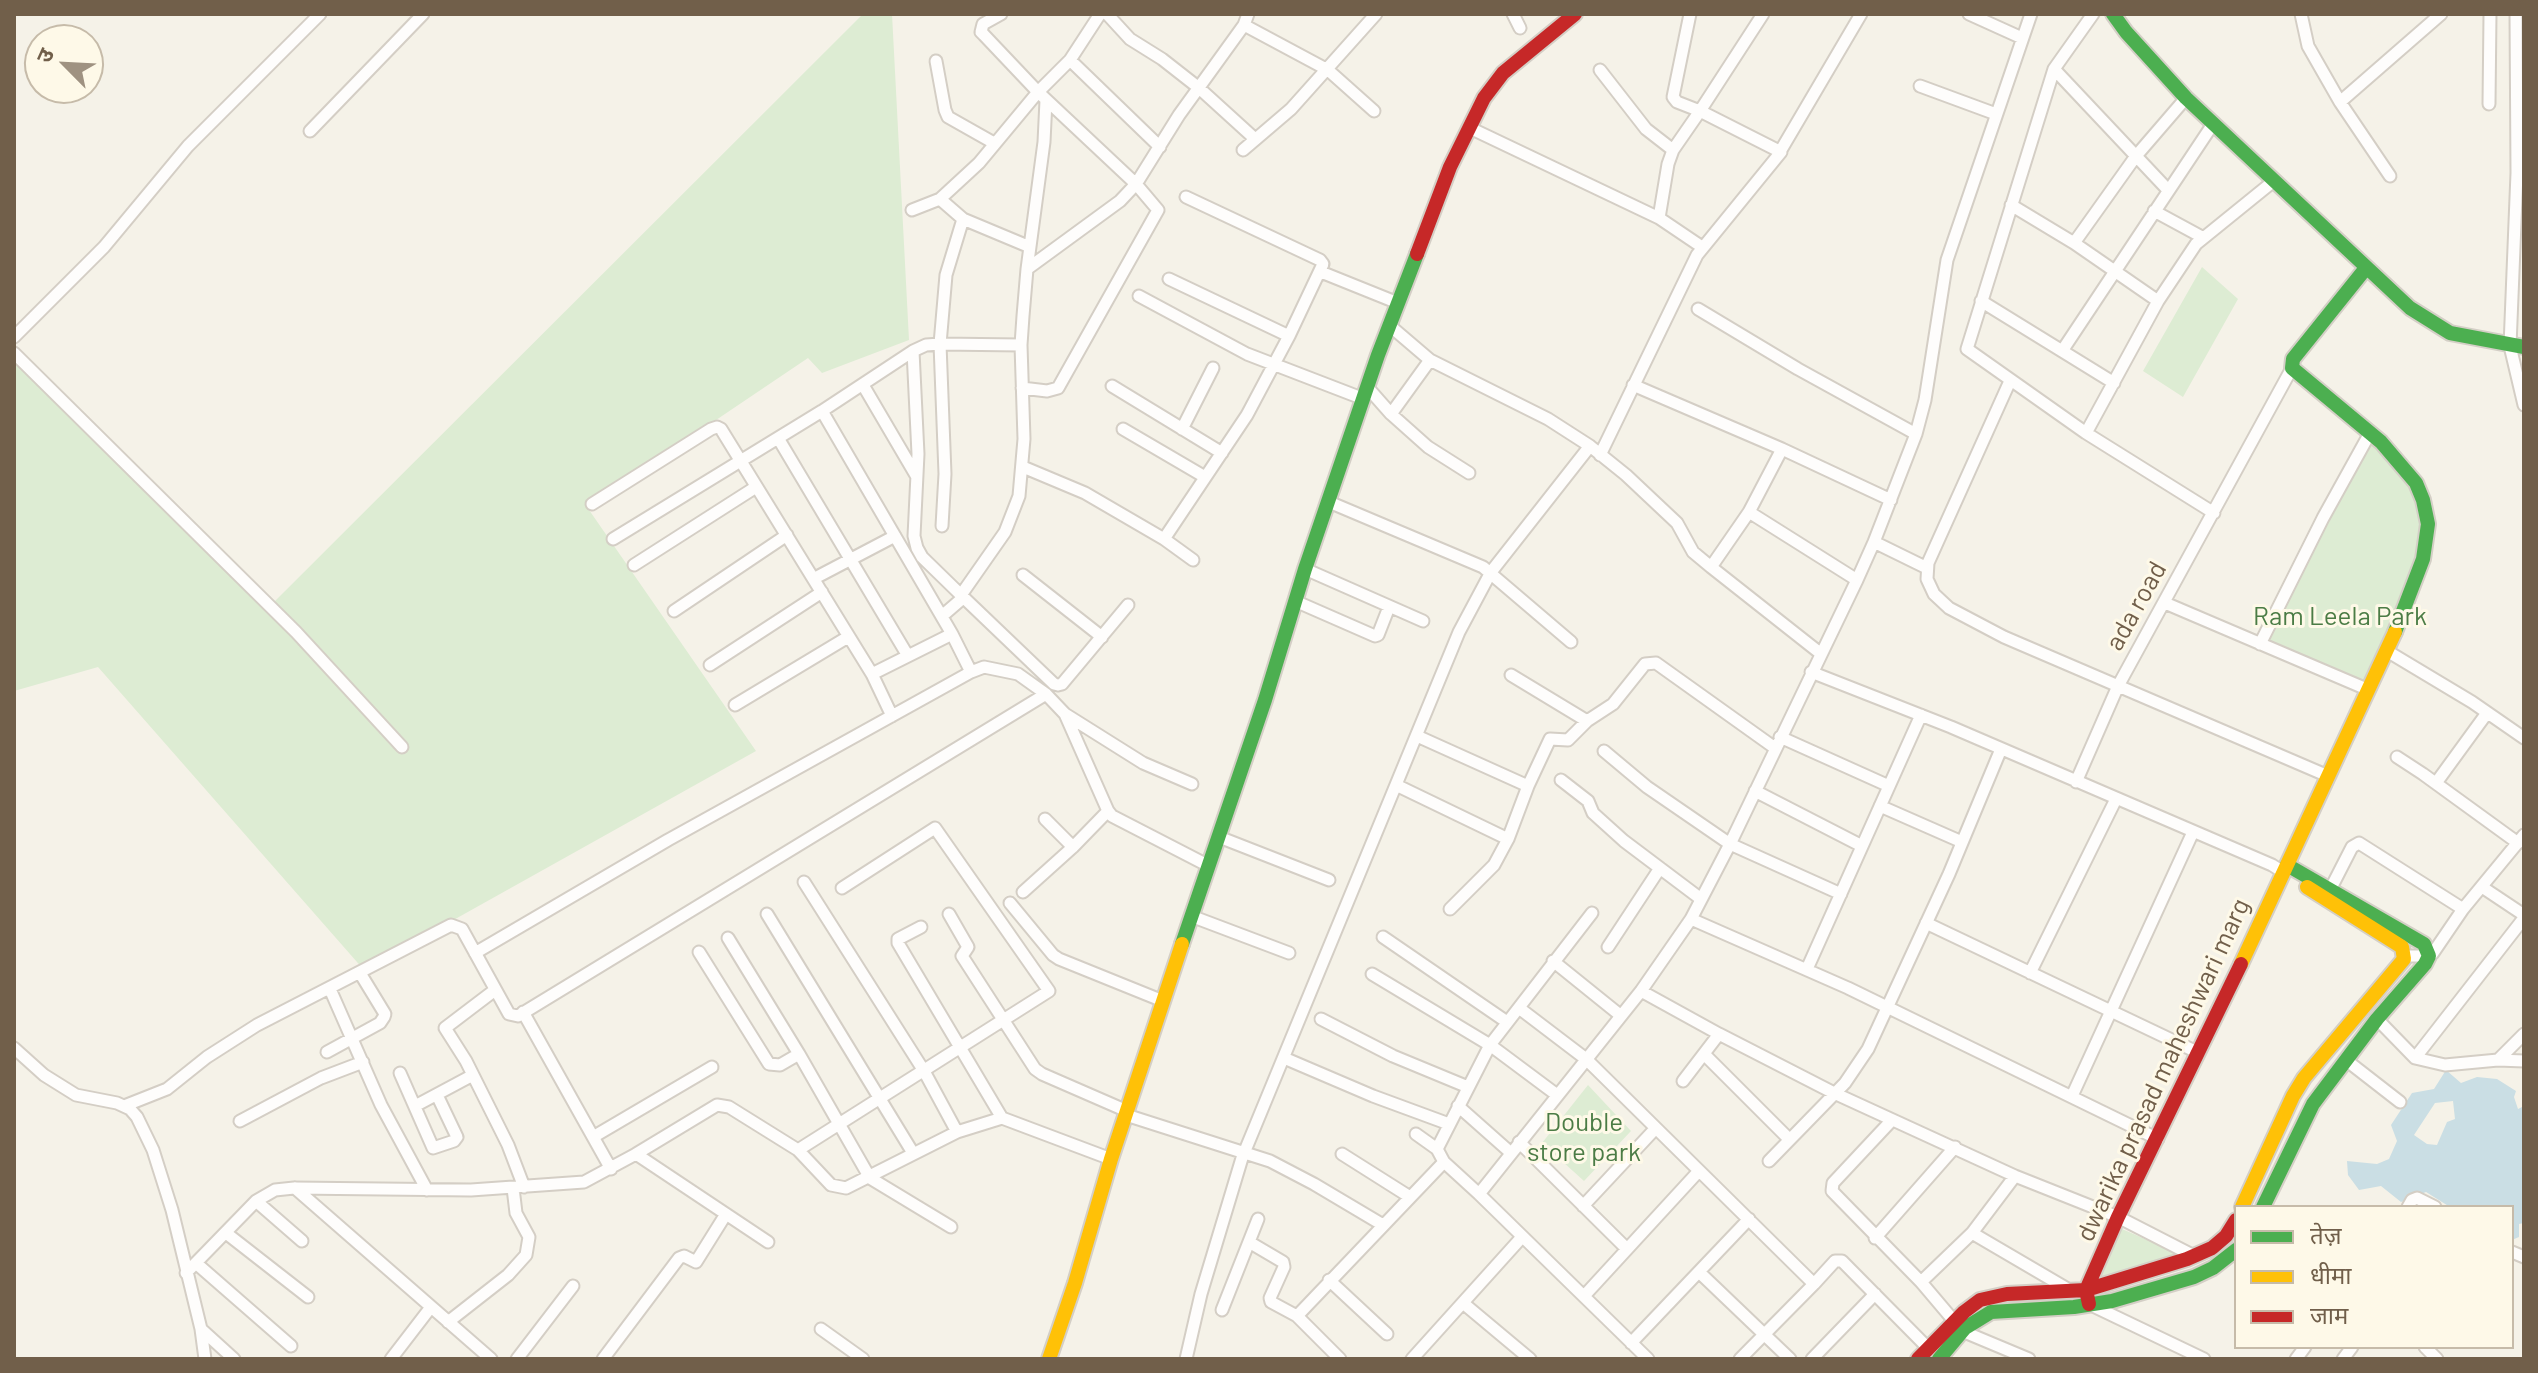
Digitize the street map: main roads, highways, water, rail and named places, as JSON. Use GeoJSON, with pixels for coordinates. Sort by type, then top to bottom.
{"type":"FeatureCollection","features":[{"type":"Feature","properties":{"kind":"park label","name":"Ram Leela Park"},"geometry":{"type":"Point","coordinates":[2340,616]}},
{"type":"Feature","properties":{"kind":"park label","name":"Double store park"},"geometry":{"type":"Point","coordinates":[1584,1137]}}]}
